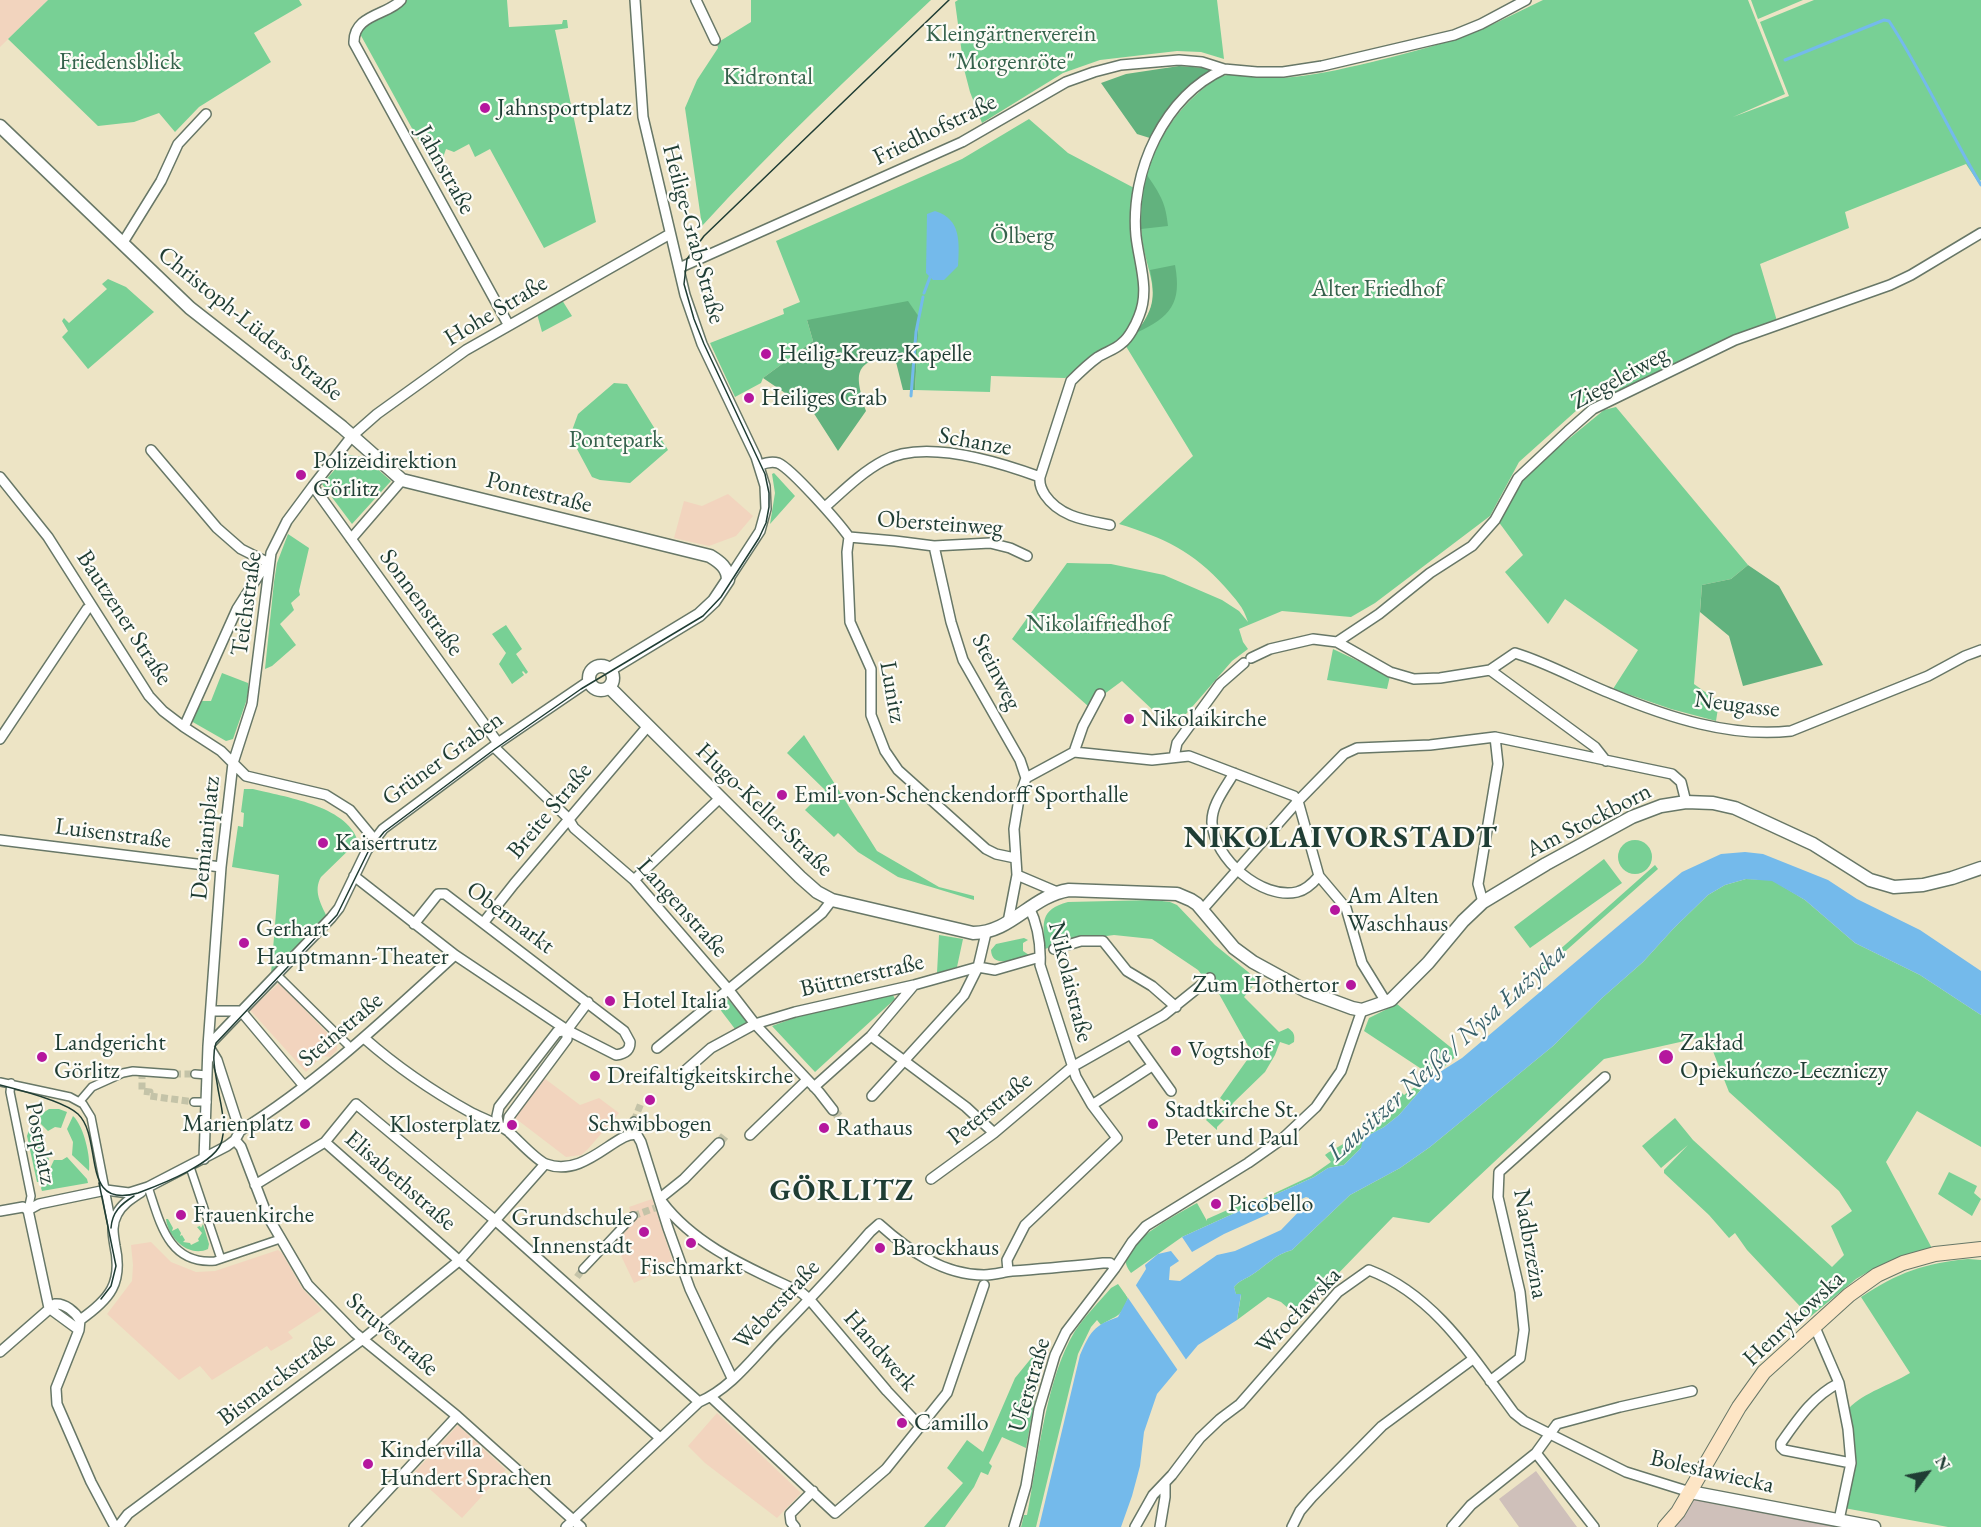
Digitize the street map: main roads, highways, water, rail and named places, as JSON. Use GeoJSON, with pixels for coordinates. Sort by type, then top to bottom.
{"type":"FeatureCollection","features":[{"type":"Feature","properties":{"kind":"main road","name":"Henrykowska"},"geometry":{"type":"LineString","coordinates":[[1665,1527],[1678,1512],[1747,1394],[1773,1363],[1814,1325],[1877,1275],[1903,1263],[1935,1254],[1981,1250]]}},
{"type":"Feature","properties":{"kind":"water"},"geometry":{"type":"Polygon","coordinates":[[[935,211],[950,220],[957,233],[958,266],[944,280],[933,280],[926,273],[927,214],[935,211]]]}},
{"type":"Feature","properties":{"kind":"water"},"geometry":{"type":"Polygon","coordinates":[[[1745,852],[1763,854],[1828,880],[1857,899],[1920,930],[1981,971],[1981,1015],[1920,975],[1855,943],[1805,900],[1772,881],[1746,879],[1725,885],[1708,895],[1643,962],[1553,1046],[1430,1147],[1400,1168],[1350,1195],[1292,1250],[1275,1258],[1234,1287],[1236,1294],[1241,1294],[1237,1320],[1198,1345],[1157,1394],[1144,1432],[1140,1466],[1121,1527],[1039,1527],[1080,1355],[1094,1330],[1103,1323],[1118,1317],[1146,1269],[1145,1265],[1158,1254],[1171,1251],[1179,1261],[1170,1267],[1169,1280],[1180,1281],[1217,1255],[1235,1251],[1281,1230],[1309,1201],[1309,1198],[1306,1197],[1224,1234],[1192,1252],[1182,1237],[1314,1177],[1328,1168],[1344,1165],[1361,1148],[1369,1135],[1399,1115],[1432,1077],[1462,1058],[1682,872],[1721,854],[1745,852]]]}},
{"type":"Feature","properties":{"kind":"waterway"},"geometry":{"type":"LineString","coordinates":[[1785,60],[1884,20],[1889,21],[1981,185]]}},
{"type":"Feature","properties":{"kind":"waterway"},"geometry":{"type":"LineString","coordinates":[[924,293],[930,277]]}},
{"type":"Feature","properties":{"kind":"waterway"},"geometry":{"type":"LineString","coordinates":[[911,396],[916,332],[923,297]]}},
{"type":"Feature","properties":{"kind":"tunnel"},"geometry":{"type":"LineString","coordinates":[[142,1072],[142,1091],[150,1092],[150,1096],[194,1102]]}},
{"type":"Feature","properties":{"kind":"tunnel"},"geometry":{"type":"LineString","coordinates":[[174,1074],[195,1074]]}},
{"type":"Feature","properties":{"kind":"tunnel"},"geometry":{"type":"LineString","coordinates":[[634,1121],[641,1103]]}},
{"type":"Feature","properties":{"kind":"tunnel"},"geometry":{"type":"LineString","coordinates":[[833,1110],[844,1122],[848,1123]]}},
{"type":"Feature","properties":{"kind":"tunnel"},"geometry":{"type":"LineString","coordinates":[[719,1143],[726,1134]]}},
{"type":"Feature","properties":{"kind":"tunnel"},"geometry":{"type":"LineString","coordinates":[[633,1216],[655,1208]]}},
{"type":"Feature","properties":{"kind":"tunnel"},"geometry":{"type":"LineString","coordinates":[[577,1277],[583,1269]]}},
{"type":"Feature","properties":{"kind":"tram line"},"geometry":{"type":"LineString","coordinates":[[0,1085],[52,1100],[78,1114],[86,1125],[100,1182],[107,1191],[120,1196],[138,1193],[173,1179],[199,1165],[218,1149],[223,1134],[223,1114],[214,1060],[216,1043],[337,915],[368,852],[384,832],[495,749],[581,689],[703,616],[721,597],[759,538],[766,523],[769,493],[765,474],[694,319],[684,284],[687,259],[704,236],[949,0]]}},
{"type":"Feature","properties":{"kind":"tram line"},"geometry":{"type":"LineString","coordinates":[[99,1183],[116,1266],[111,1286],[101,1299]]}},
{"type":"Feature","properties":{"kind":"tram line"},"geometry":{"type":"LineString","coordinates":[[111,1228],[113,1217],[118,1209],[134,1196]]}},
{"type":"Feature","properties":{"kind":"place","name":"Jahnsportplatz"},"geometry":{"type":"Point","coordinates":[485,108]}},
{"type":"Feature","properties":{"kind":"place","name":"Heilig-Kreuz-Kapelle"},"geometry":{"type":"Point","coordinates":[766,354]}},
{"type":"Feature","properties":{"kind":"place","name":"Heiliges Grab"},"geometry":{"type":"Point","coordinates":[749,398]}},
{"type":"Feature","properties":{"kind":"place","name":"Polizeidirektion Görlitz"},"geometry":{"type":"Point","coordinates":[301,475]}},
{"type":"Feature","properties":{"kind":"place","name":"Nikolaikirche"},"geometry":{"type":"Point","coordinates":[1129,719]}},
{"type":"Feature","properties":{"kind":"place","name":"Emil-von-Schenckendorff Sporthalle"},"geometry":{"type":"Point","coordinates":[782,795]}},
{"type":"Feature","properties":{"kind":"place","name":"Kaisertrutz"},"geometry":{"type":"Point","coordinates":[323,843]}},
{"type":"Feature","properties":{"kind":"place","name":"Am Alten Waschhaus"},"geometry":{"type":"Point","coordinates":[1335,910]}},
{"type":"Feature","properties":{"kind":"place","name":"Gerhart Hauptmann-Theater"},"geometry":{"type":"Point","coordinates":[244,943]}},
{"type":"Feature","properties":{"kind":"place","name":"Zum Hothertor"},"geometry":{"type":"Point","coordinates":[1351,985]}},
{"type":"Feature","properties":{"kind":"place","name":"Hotel Italia"},"geometry":{"type":"Point","coordinates":[610,1001]}},
{"type":"Feature","properties":{"kind":"place","name":"Vogtshof"},"geometry":{"type":"Point","coordinates":[1176,1051]}},
{"type":"Feature","properties":{"kind":"place","name":"Landgericht Görlitz"},"geometry":{"type":"Point","coordinates":[42,1057]}},
{"type":"Feature","properties":{"kind":"place","name":"Zakład Opiekuńczo-Leczniczy"},"geometry":{"type":"Point","coordinates":[1666,1057]}},
{"type":"Feature","properties":{"kind":"place","name":"Dreifaltigkeitskirche"},"geometry":{"type":"Point","coordinates":[595,1076]}},
{"type":"Feature","properties":{"kind":"place","name":"Schwibbogen"},"geometry":{"type":"Point","coordinates":[650,1100]}},
{"type":"Feature","properties":{"kind":"place","name":"Marienplatz"},"geometry":{"type":"Point","coordinates":[305,1124]}},
{"type":"Feature","properties":{"kind":"place","name":"Stadtkirche St. Peter und Paul"},"geometry":{"type":"Point","coordinates":[1153,1124]}},
{"type":"Feature","properties":{"kind":"place","name":"Klosterplatz"},"geometry":{"type":"Point","coordinates":[512,1125]}},
{"type":"Feature","properties":{"kind":"place","name":"Rathaus"},"geometry":{"type":"Point","coordinates":[824,1128]}},
{"type":"Feature","properties":{"kind":"place","name":"Picobello"},"geometry":{"type":"Point","coordinates":[1216,1204]}},
{"type":"Feature","properties":{"kind":"place","name":"Frauenkirche"},"geometry":{"type":"Point","coordinates":[181,1215]}},
{"type":"Feature","properties":{"kind":"place","name":"Grundschule Innenstadt"},"geometry":{"type":"Point","coordinates":[644,1232]}},
{"type":"Feature","properties":{"kind":"place","name":"Fischmarkt"},"geometry":{"type":"Point","coordinates":[691,1243]}},
{"type":"Feature","properties":{"kind":"place","name":"Barockhaus"},"geometry":{"type":"Point","coordinates":[880,1248]}},
{"type":"Feature","properties":{"kind":"place","name":"Camillo"},"geometry":{"type":"Point","coordinates":[902,1423]}},
{"type":"Feature","properties":{"kind":"place","name":"Kindervilla Hundert Sprachen"},"geometry":{"type":"Point","coordinates":[368,1464]}},
{"type":"Feature","properties":{"kind":"district","name":"NIKOLAIVORSTADT"},"geometry":{"type":"Point","coordinates":[1341,839]}},
{"type":"Feature","properties":{"kind":"district","name":"GÖRLITZ"},"geometry":{"type":"Point","coordinates":[842,1192]}},
{"type":"Feature","properties":{"kind":"park label","name":"Kleingärtnerverein \"Morgenröte\""},"geometry":{"type":"Point","coordinates":[1011,48]}},
{"type":"Feature","properties":{"kind":"park label","name":"Friedensblick"},"geometry":{"type":"Point","coordinates":[120,62]}},
{"type":"Feature","properties":{"kind":"park label","name":"Kidrontal"},"geometry":{"type":"Point","coordinates":[768,77]}},
{"type":"Feature","properties":{"kind":"park label","name":"Ölberg"},"geometry":{"type":"Point","coordinates":[1022,236]}},
{"type":"Feature","properties":{"kind":"park label","name":"Alter Friedhof"},"geometry":{"type":"Point","coordinates":[1377,289]}},
{"type":"Feature","properties":{"kind":"park label","name":"Pontepark"},"geometry":{"type":"Point","coordinates":[616,440]}},
{"type":"Feature","properties":{"kind":"park label","name":"Nikolaifriedhof"},"geometry":{"type":"Point","coordinates":[1098,624]}},
{"type":"Feature","properties":{"kind":"water label","name":"Lausitzer Neiße / Nysa Łużycka"},"geometry":{"type":"Point","coordinates":[1447,1053]}}]}
